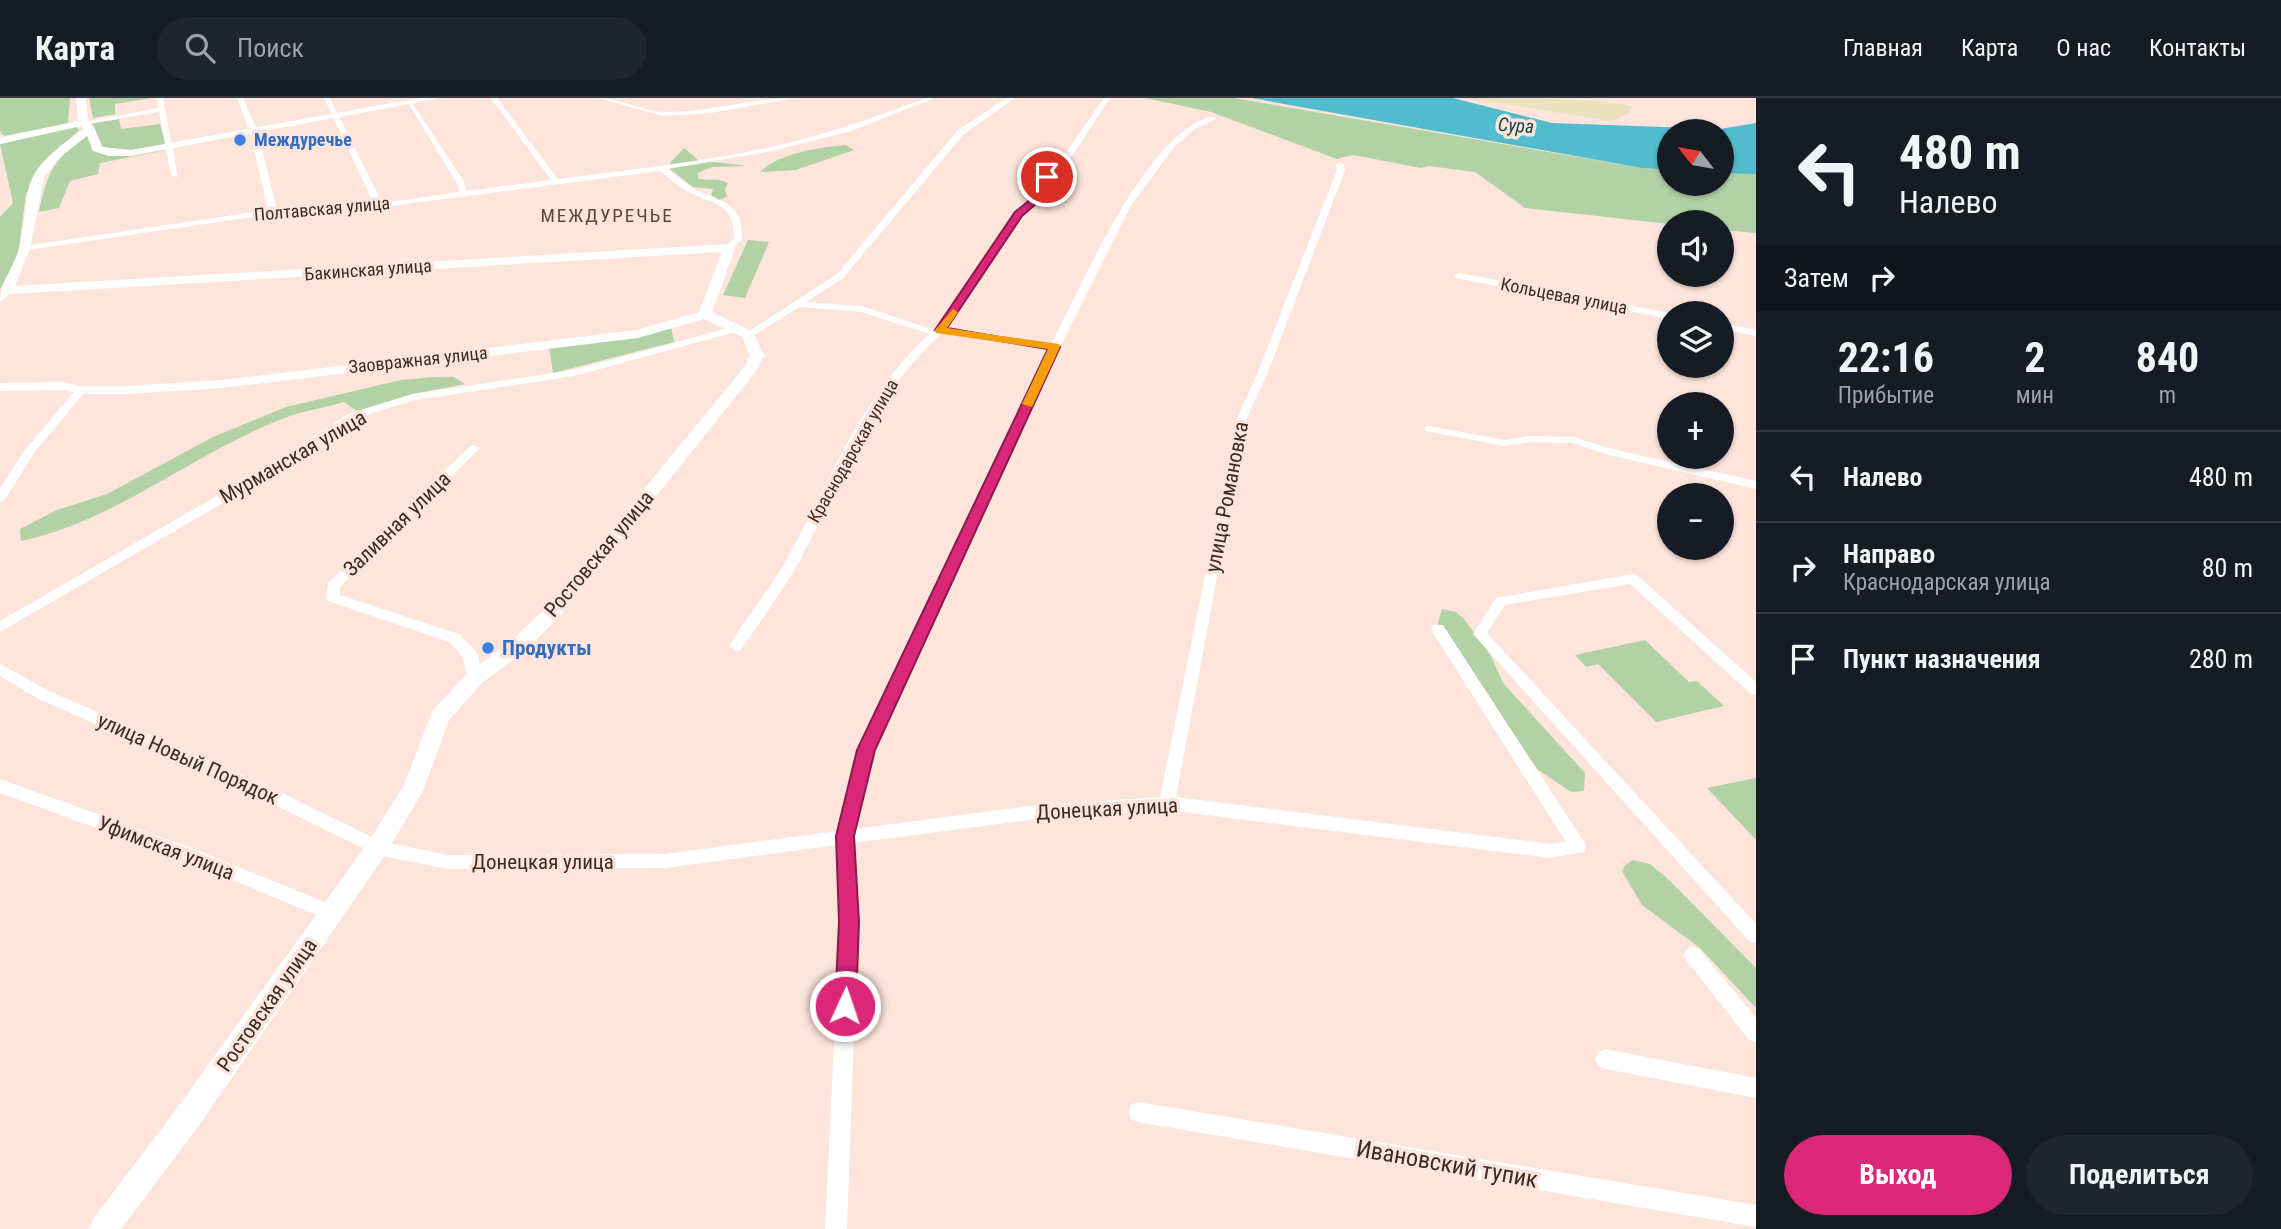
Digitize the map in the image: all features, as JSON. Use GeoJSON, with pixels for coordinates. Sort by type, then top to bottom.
{"type":"FeatureCollection","features":[{"type":"Feature","properties":{"kind":"street"},"geometry":{"type":"LineString","coordinates":[[80,98],[87,126],[97,149],[110,153],[170,148],[436,98]]}},
{"type":"Feature","properties":{"kind":"street"},"geometry":{"type":"LineString","coordinates":[[160,98],[175,175]]}},
{"type":"Feature","properties":{"kind":"street"},"geometry":{"type":"LineString","coordinates":[[240,98],[254,132],[273,212]]}},
{"type":"Feature","properties":{"kind":"street"},"geometry":{"type":"LineString","coordinates":[[327,98],[379,205]]}},
{"type":"Feature","properties":{"kind":"street"},"geometry":{"type":"LineString","coordinates":[[494,98],[556,182]]}},
{"type":"Feature","properties":{"kind":"street"},"geometry":{"type":"LineString","coordinates":[[601,98],[663,114],[711,111],[792,98]]}},
{"type":"Feature","properties":{"kind":"street","name":"Полтавская улица"},"geometry":{"type":"LineString","coordinates":[[24,249],[273,212],[321,213],[662,168],[772,149],[848,129],[932,98]]}},
{"type":"Feature","properties":{"kind":"street"},"geometry":{"type":"LineString","coordinates":[[670,160],[662,168],[688,189],[734,211],[740,221],[738,239],[729,248],[705,314],[742,332],[800,304],[840,276],[961,132],[1012,98]]}},
{"type":"Feature","properties":{"kind":"street","name":"Краснодарская улица"},"geometry":{"type":"LineString","coordinates":[[736,646],[776,590],[874,410],[899,370],[922,344],[940,330],[1018,214],[1034,200],[1047,177],[1064,162],[1107,98]]}},
{"type":"Feature","properties":{"kind":"street"},"geometry":{"type":"LineString","coordinates":[[411,103],[459,180],[465,195]]}},
{"type":"Feature","properties":{"kind":"street"},"geometry":{"type":"LineString","coordinates":[[0,141],[87,126],[162,108]]}},
{"type":"Feature","properties":{"kind":"street"},"geometry":{"type":"LineString","coordinates":[[836,1229],[849,922],[845,836],[866,750],[1055,347],[1126,206],[1152,168],[1192,127],[1213,118]]}},
{"type":"Feature","properties":{"kind":"street"},"geometry":{"type":"LineString","coordinates":[[3,294],[24,249],[32,215],[30,201],[38,179],[87,126]]}},
{"type":"Feature","properties":{"kind":"street","name":"улица Романовка"},"geometry":{"type":"LineString","coordinates":[[1167,803],[1242,418],[1317,233],[1341,170],[1340,164]]}},
{"type":"Feature","properties":{"kind":"street","name":"Бакинская улица"},"geometry":{"type":"LineString","coordinates":[[3,294],[729,248]]}},
{"type":"Feature","properties":{"kind":"street","name":"Кольцевая улица"},"geometry":{"type":"LineString","coordinates":[[1460,276],[1657,314]]}},
{"type":"Feature","properties":{"kind":"street"},"geometry":{"type":"LineString","coordinates":[[800,304],[862,309],[927,331],[940,330],[1055,347]]}},
{"type":"Feature","properties":{"kind":"street","name":"Заовражная улица"},"geometry":{"type":"LineString","coordinates":[[0,387],[63,386],[81,390],[222,384],[318,370],[443,359],[638,334],[705,314]]}},
{"type":"Feature","properties":{"kind":"street"},"geometry":{"type":"LineString","coordinates":[[1734,328],[1756,333]]}},
{"type":"Feature","properties":{"kind":"street","name":"Мурманская улица"},"geometry":{"type":"LineString","coordinates":[[0,627],[238,489],[353,416],[426,394],[574,373],[742,332]]}},
{"type":"Feature","properties":{"kind":"street","name":"Ростовская улица"},"geometry":{"type":"LineString","coordinates":[[103,1229],[188,1117],[377,848],[412,791],[440,716],[475,678],[520,644],[555,610],[752,367],[757,355],[742,332]]}},
{"type":"Feature","properties":{"kind":"street"},"geometry":{"type":"LineString","coordinates":[[0,498],[30,451],[81,390]]}},
{"type":"Feature","properties":{"kind":"street"},"geometry":{"type":"LineString","coordinates":[[1429,429],[1505,443],[1531,439],[1574,440],[1609,452],[1756,485]]}},
{"type":"Feature","properties":{"kind":"street","name":"Заливная улица"},"geometry":{"type":"LineString","coordinates":[[474,449],[333,586],[333,598],[454,638],[471,654],[475,678]]}},
{"type":"Feature","properties":{"kind":"street"},"geometry":{"type":"LineString","coordinates":[[1756,690],[1633,579],[1502,601],[1480,634],[1756,936]]}},
{"type":"Feature","properties":{"kind":"street","name":"Донецкая улица"},"geometry":{"type":"LineString","coordinates":[[377,848],[448,862],[665,861],[1030,813],[1167,803],[1551,851],[1578,847],[1438,629]]}},
{"type":"Feature","properties":{"kind":"street","name":"улица Новый Порядок"},"geometry":{"type":"LineString","coordinates":[[0,669],[44,695],[262,791],[377,848]]}},
{"type":"Feature","properties":{"kind":"street","name":"Уфимская улица"},"geometry":{"type":"LineString","coordinates":[[0,786],[183,852],[331,913]]}},
{"type":"Feature","properties":{"kind":"street"},"geometry":{"type":"LineString","coordinates":[[1693,955],[1756,1033]]}},
{"type":"Feature","properties":{"kind":"street"},"geometry":{"type":"LineString","coordinates":[[1605,1059],[1756,1088]]}},
{"type":"Feature","properties":{"kind":"street","name":"Ивановский тупик"},"geometry":{"type":"LineString","coordinates":[[1138,1112],[1756,1216]]}},
{"type":"Feature","properties":{"kind":"green space"},"geometry":{"type":"Polygon","coordinates":[[[0,98],[70,98],[68,123],[4,136],[0,131],[0,98]]]}},
{"type":"Feature","properties":{"kind":"green space"},"geometry":{"type":"Polygon","coordinates":[[[89,98],[152,98],[115,104],[115,114],[93,118],[89,98]]]}},
{"type":"Feature","properties":{"kind":"green space"},"geometry":{"type":"Polygon","coordinates":[[[1145,98],[1234,98],[1657,169],[1657,196],[1734,196],[1734,171],[1756,172],[1756,233],[1734,231],[1734,210],[1657,210],[1657,223],[1525,208],[1475,172],[1429,166],[1421,168],[1353,155],[1337,159],[1211,112],[1145,98]]]}},
{"type":"Feature","properties":{"kind":"green space"},"geometry":{"type":"Polygon","coordinates":[[[119,119],[121,129],[160,124],[166,146],[133,151],[103,147],[92,123],[119,119]]]}},
{"type":"Feature","properties":{"kind":"green space"},"geometry":{"type":"Polygon","coordinates":[[[76,127],[79,130],[44,163],[26,194],[18,256],[0,289],[0,217],[13,203],[0,144],[76,127]]]}},
{"type":"Feature","properties":{"kind":"green space"},"geometry":{"type":"Polygon","coordinates":[[[88,134],[92,150],[103,154],[166,150],[100,163],[98,174],[70,181],[59,208],[39,212],[45,186],[54,167],[67,151],[88,134]]]}},
{"type":"Feature","properties":{"kind":"green space"},"geometry":{"type":"Polygon","coordinates":[[[846,145],[854,150],[796,170],[760,172],[768,165],[789,156],[813,149],[846,145]]]}},
{"type":"Feature","properties":{"kind":"green space"},"geometry":{"type":"Polygon","coordinates":[[[684,148],[698,160],[747,166],[712,167],[698,173],[698,178],[728,183],[725,189],[727,197],[719,200],[711,195],[713,189],[693,187],[670,169],[670,163],[684,148]]]}},
{"type":"Feature","properties":{"kind":"green space"},"geometry":{"type":"Polygon","coordinates":[[[748,240],[769,242],[745,298],[723,295],[748,240]]]}},
{"type":"Feature","properties":{"kind":"green space"},"geometry":{"type":"Polygon","coordinates":[[[671,327],[674,342],[553,373],[549,347],[671,327]]]}},
{"type":"Feature","properties":{"kind":"green space"},"geometry":{"type":"Polygon","coordinates":[[[454,377],[465,384],[412,394],[357,411],[344,402],[289,416],[249,433],[122,503],[56,531],[21,541],[20,529],[57,510],[107,494],[213,437],[286,407],[401,380],[454,377]]]}},
{"type":"Feature","properties":{"kind":"green space"},"geometry":{"type":"Polygon","coordinates":[[[1442,609],[1456,612],[1464,619],[1491,656],[1503,683],[1585,773],[1584,791],[1571,792],[1537,769],[1438,623],[1442,609]]]}},
{"type":"Feature","properties":{"kind":"green space"},"geometry":{"type":"Polygon","coordinates":[[[1645,640],[1689,682],[1697,681],[1724,706],[1656,722],[1598,664],[1586,667],[1575,655],[1645,640]]]}},
{"type":"Feature","properties":{"kind":"green space"},"geometry":{"type":"Polygon","coordinates":[[[1756,778],[1756,840],[1707,788],[1756,778]]]}},
{"type":"Feature","properties":{"kind":"green space"},"geometry":{"type":"Polygon","coordinates":[[[1633,860],[1650,864],[1667,878],[1756,968],[1756,1008],[1700,948],[1642,905],[1622,871],[1625,865],[1633,860]]]}},
{"type":"Feature","properties":{"kind":"sand"},"geometry":{"type":"Polygon","coordinates":[[[1466,98],[1579,100],[1633,107],[1626,115],[1610,121],[1466,98]]]}},
{"type":"Feature","properties":{"kind":"water","name":"Сура"},"geometry":{"type":"Polygon","coordinates":[[[1251,98],[1453,98],[1552,123],[1657,127],[1657,169],[1251,98]]]}},
{"type":"Feature","properties":{"kind":"water","name":"Сура"},"geometry":{"type":"Polygon","coordinates":[[[1756,123],[1756,174],[1734,173],[1734,127],[1756,123]]]}},
{"type":"Feature","properties":{"kind":"slow traffic"},"geometry":{"type":"LineString","coordinates":[[953,312],[940,330],[1055,347],[1028,404]]}},
{"type":"Feature","properties":{"kind":"place","name":"Междуречье"},"geometry":{"type":"Point","coordinates":[240,140]}},
{"type":"Feature","properties":{"kind":"place","name":"Продукты"},"geometry":{"type":"Point","coordinates":[488,648]}},
{"type":"Feature","properties":{"kind":"district","name":"МЕЖДУРЕЧЬЕ"},"geometry":{"type":"Point","coordinates":[607,215]}},
{"type":"Feature","properties":{"kind":"route"},"geometry":{"type":"LineString","coordinates":[[845,1006],[849,922],[845,836],[866,750],[1055,347],[940,330],[1018,214],[1034,200],[1047,177]]}}]}
